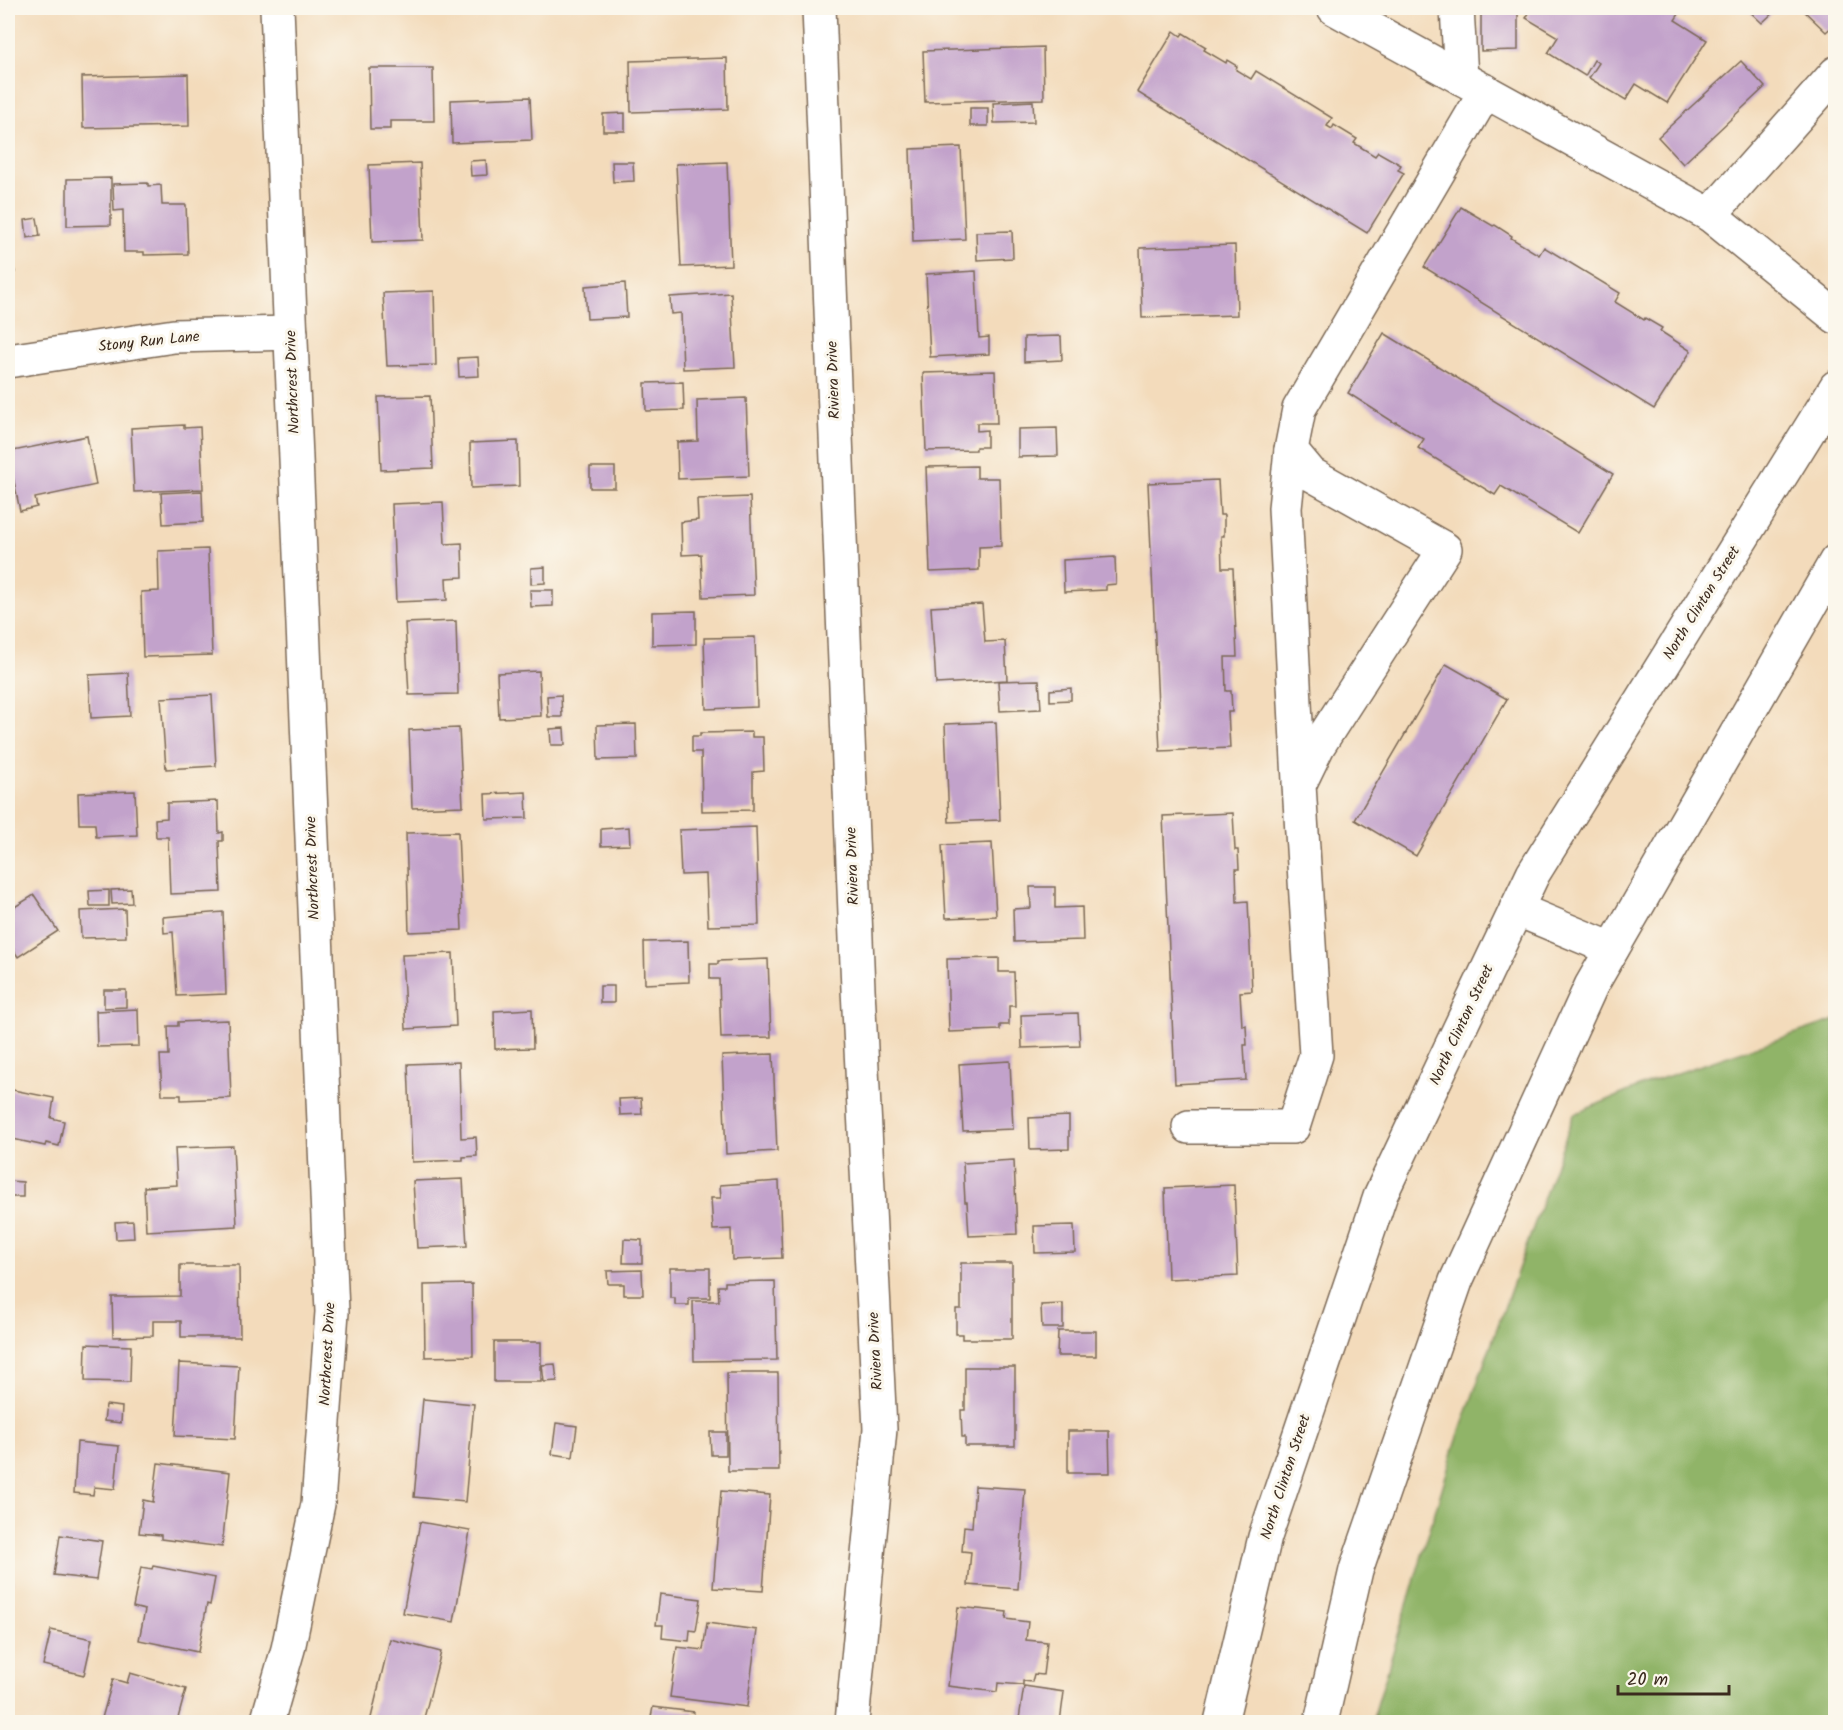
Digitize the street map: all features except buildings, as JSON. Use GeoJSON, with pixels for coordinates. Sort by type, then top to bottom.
{"type":"FeatureCollection","features":[{"type":"Feature","properties":{"kind":"street","name":"Northcrest Drive"},"geometry":{"type":"LineString","coordinates":[[267,1722],[288,1649],[318,1504],[332,1312],[277,8]]}},
{"type":"Feature","properties":{"kind":"street","name":"Riviera Drive"},"geometry":{"type":"LineString","coordinates":[[819,8],[858,989],[879,1429],[852,1722]]}},
{"type":"Feature","properties":{"kind":"street"},"geometry":{"type":"LineString","coordinates":[[1334,8],[1710,215],[1836,317]]}},
{"type":"Feature","properties":{"kind":"street"},"geometry":{"type":"LineString","coordinates":[[1189,1127],[1293,1127],[1316,1055],[1285,508],[1291,450],[1299,409],[1473,84],[1457,8]]}},
{"type":"Feature","properties":{"kind":"street"},"geometry":{"type":"LineString","coordinates":[[1710,215],[1836,74]]}},
{"type":"Feature","properties":{"kind":"street","name":"Stony Run Lane"},"geometry":{"type":"LineString","coordinates":[[8,361],[174,336],[291,333]]}},
{"type":"Feature","properties":{"kind":"street","name":"North Clinton Street"},"geometry":{"type":"LineString","coordinates":[[1221,1722],[1265,1538],[1381,1194],[1533,874],[1836,387]]}},
{"type":"Feature","properties":{"kind":"street"},"geometry":{"type":"LineString","coordinates":[[1291,450],[1311,474],[1445,549],[1318,746],[1299,785]]}},
{"type":"Feature","properties":{"kind":"street"},"geometry":{"type":"LineString","coordinates":[[1321,1722],[1356,1570],[1456,1281],[1591,986],[1836,561]]}},
{"type":"Feature","properties":{"kind":"street"},"geometry":{"type":"LineString","coordinates":[[1516,909],[1612,949]]}},
{"type":"Feature","properties":{"kind":"green space"},"geometry":{"type":"Polygon","coordinates":[[[1835,1020],[1835,1722],[1372,1722],[1456,1442],[1574,1114],[1651,1082],[1835,1020]]]}}]}
